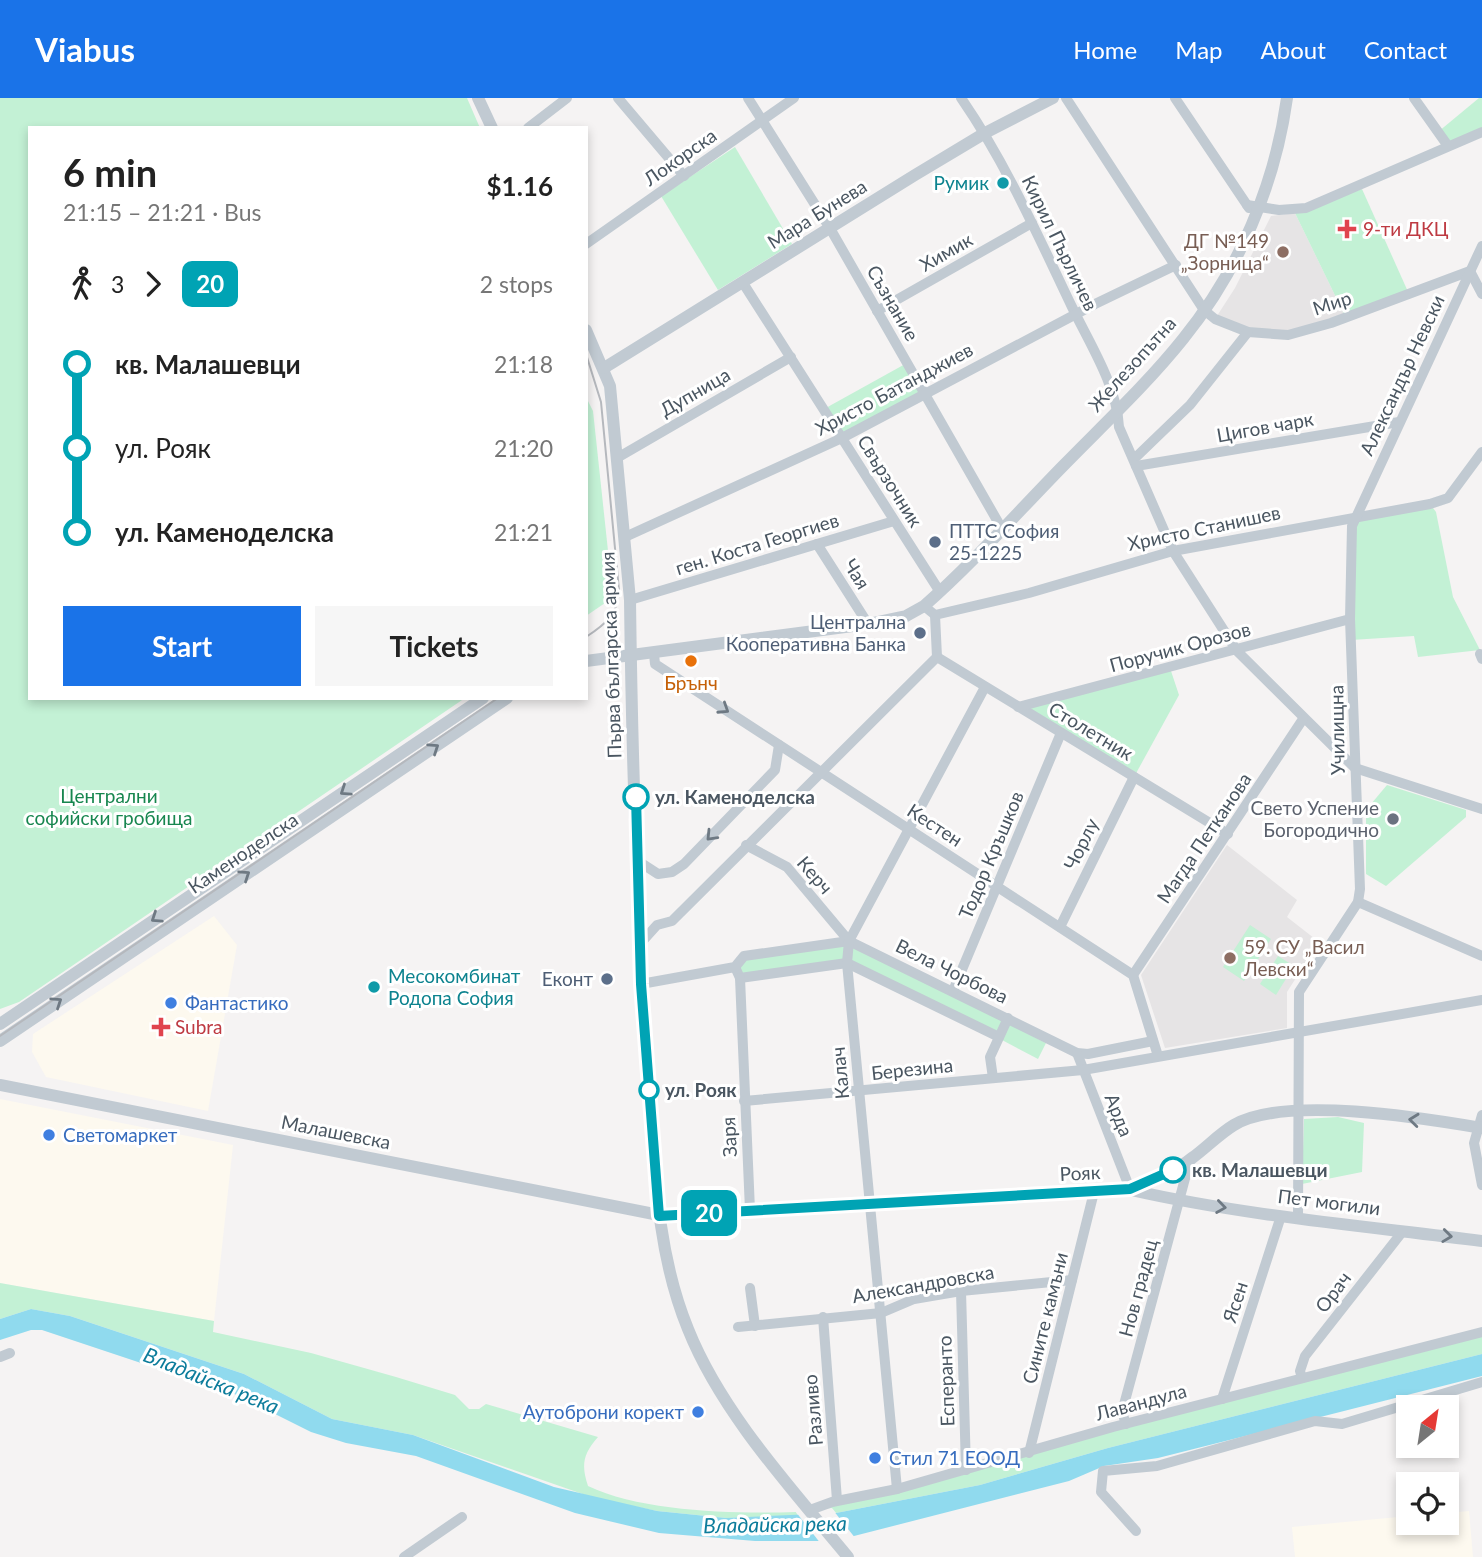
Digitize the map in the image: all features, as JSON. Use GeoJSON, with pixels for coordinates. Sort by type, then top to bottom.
{"type":"FeatureCollection","features":[{"type":"Feature","properties":{"kind":"street"},"geometry":{"type":"LineString","coordinates":[[478,98],[491,126]]}},
{"type":"Feature","properties":{"kind":"street"},"geometry":{"type":"LineString","coordinates":[[531,126],[567,98]]}},
{"type":"Feature","properties":{"kind":"street"},"geometry":{"type":"LineString","coordinates":[[618,98],[684,176]]}},
{"type":"Feature","properties":{"kind":"street","name":"Съзнание"},"geometry":{"type":"LineString","coordinates":[[748,98],[764,119],[831,230],[1002,528]]}},
{"type":"Feature","properties":{"kind":"street","name":"Локорска"},"geometry":{"type":"LineString","coordinates":[[588,243],[794,98]]}},
{"type":"Feature","properties":{"kind":"street","name":"Кирил Пърличев"},"geometry":{"type":"LineString","coordinates":[[961,98],[985,133],[1076,314],[1118,409],[1119,427],[1173,551],[1237,651],[1355,768]]}},
{"type":"Feature","properties":{"kind":"street","name":"Мара Бунева"},"geometry":{"type":"LineString","coordinates":[[604,369],[985,133],[1053,98]]}},
{"type":"Feature","properties":{"kind":"street"},"geometry":{"type":"LineString","coordinates":[[1066,98],[1204,310]]}},
{"type":"Feature","properties":{"kind":"street"},"geometry":{"type":"LineString","coordinates":[[1175,98],[1254,209],[1306,208],[1482,132]]}},
{"type":"Feature","properties":{"kind":"street","name":"Железопътна"},"geometry":{"type":"LineString","coordinates":[[924,606],[1183,340],[1235,260],[1280,146],[1287,98]]}},
{"type":"Feature","properties":{"kind":"street"},"geometry":{"type":"LineString","coordinates":[[1414,98],[1448,146]]}},
{"type":"Feature","properties":{"kind":"street","name":"Химик"},"geometry":{"type":"LineString","coordinates":[[877,311],[1032,223]]}},
{"type":"Feature","properties":{"kind":"street","name":"Александър Невски"},"geometry":{"type":"LineString","coordinates":[[1354,519],[1482,246]]}},
{"type":"Feature","properties":{"kind":"street","name":"Христо Батанджиев"},"geometry":{"type":"LineString","coordinates":[[625,537],[842,438],[1076,314],[1175,265]]}},
{"type":"Feature","properties":{"kind":"street"},"geometry":{"type":"LineString","coordinates":[[1470,271],[1482,294]]}},
{"type":"Feature","properties":{"kind":"street","name":"Мир"},"geometry":{"type":"LineString","coordinates":[[1204,310],[1215,319],[1248,332],[1288,335],[1331,323],[1470,271]]}},
{"type":"Feature","properties":{"kind":"street","name":"Свързочник"},"geometry":{"type":"LineString","coordinates":[[743,283],[940,592]]}},
{"type":"Feature","properties":{"kind":"street"},"geometry":{"type":"LineString","coordinates":[[1135,463],[1190,405],[1248,332]]}},
{"type":"Feature","properties":{"kind":"street","name":"Първа българска армия"},"geometry":{"type":"LineString","coordinates":[[588,334],[610,386],[625,537],[630,600],[641,984],[659,1216],[666,1258],[678,1304],[707,1369],[747,1430],[848,1557]]}},
{"type":"Feature","properties":{"kind":"street","name":"Дупница"},"geometry":{"type":"LineString","coordinates":[[617,458],[791,357]]}},
{"type":"Feature","properties":{"kind":"street","name":"Цигов чарк"},"geometry":{"type":"LineString","coordinates":[[1135,463],[1399,422]]}},
{"type":"Feature","properties":{"kind":"street","name":"Христо Станишев"},"geometry":{"type":"LineString","coordinates":[[935,615],[1029,593],[1173,551],[1354,519],[1448,498],[1482,452]]}},
{"type":"Feature","properties":{"kind":"street","name":"Училищна"},"geometry":{"type":"LineString","coordinates":[[1354,519],[1350,619],[1360,889],[1358,902]]}},
{"type":"Feature","properties":{"kind":"street","name":"ген. Коста Георгиев"},"geometry":{"type":"LineString","coordinates":[[630,600],[894,521]]}},
{"type":"Feature","properties":{"kind":"street","name":"Чая"},"geometry":{"type":"LineString","coordinates":[[817,544],[868,624]]}},
{"type":"Feature","properties":{"kind":"street"},"geometry":{"type":"LineString","coordinates":[[588,661],[868,624],[906,616],[924,606],[935,615],[937,657],[672,921],[657,925],[639,945]]}},
{"type":"Feature","properties":{"kind":"street","name":"Поручик Орозов"},"geometry":{"type":"LineString","coordinates":[[1018,707],[1350,619]]}},
{"type":"Feature","properties":{"kind":"street","name":"Кестен"},"geometry":{"type":"LineString","coordinates":[[654,654],[655,664],[1133,975]]}},
{"type":"Feature","properties":{"kind":"street","name":"Столетник"},"geometry":{"type":"LineString","coordinates":[[937,657],[1228,834]]}},
{"type":"Feature","properties":{"kind":"street","name":"Калач"},"geometry":{"type":"LineString","coordinates":[[897,1489],[847,963],[849,941],[985,687]]}},
{"type":"Feature","properties":{"kind":"street","name":"Каменоделска"},"geometry":{"type":"LineString","coordinates":[[0,1024],[480,700]]}},
{"type":"Feature","properties":{"kind":"street","name":"Каменоделска"},"geometry":{"type":"LineString","coordinates":[[0,1041],[504,700]]}},
{"type":"Feature","properties":{"kind":"street","name":"Магда Петканова"},"geometry":{"type":"LineString","coordinates":[[1133,975],[1303,719]]}},
{"type":"Feature","properties":{"kind":"street","name":"Тодор Кръшков"},"geometry":{"type":"LineString","coordinates":[[953,991],[1062,733]]}},
{"type":"Feature","properties":{"kind":"street"},"geometry":{"type":"LineString","coordinates":[[638,860],[658,874],[672,872],[684,864],[775,770],[779,745]]}},
{"type":"Feature","properties":{"kind":"street"},"geometry":{"type":"LineString","coordinates":[[1355,768],[1482,809]]}},
{"type":"Feature","properties":{"kind":"street","name":"Чорлу"},"geometry":{"type":"LineString","coordinates":[[1060,928],[1134,777]]}},
{"type":"Feature","properties":{"kind":"street","name":"Керч"},"geometry":{"type":"LineString","coordinates":[[746,845],[787,867],[849,941]]}},
{"type":"Feature","properties":{"kind":"street"},"geometry":{"type":"LineString","coordinates":[[1297,1217],[1299,992],[1358,902],[1482,956]]}},
{"type":"Feature","properties":{"kind":"street"},"geometry":{"type":"LineString","coordinates":[[638,915],[657,925]]}},
{"type":"Feature","properties":{"kind":"street"},"geometry":{"type":"LineString","coordinates":[[641,984],[735,967],[744,956],[849,941]]}},
{"type":"Feature","properties":{"kind":"street","name":"Вела Чорбова"},"geometry":{"type":"LineString","coordinates":[[849,941],[1077,1053]]}},
{"type":"Feature","properties":{"kind":"street"},"geometry":{"type":"LineString","coordinates":[[735,967],[740,978],[847,963]]}},
{"type":"Feature","properties":{"kind":"street","name":"Вела Чорбова"},"geometry":{"type":"LineString","coordinates":[[847,963],[999,1037]]}},
{"type":"Feature","properties":{"kind":"street"},"geometry":{"type":"LineString","coordinates":[[902,989],[912,971]]}},
{"type":"Feature","properties":{"kind":"street"},"geometry":{"type":"LineString","coordinates":[[1133,975],[1158,1056]]}},
{"type":"Feature","properties":{"kind":"street","name":"Заря"},"geometry":{"type":"LineString","coordinates":[[740,978],[750,1210]]}},
{"type":"Feature","properties":{"kind":"street"},"geometry":{"type":"LineString","coordinates":[[1083,1070],[1482,1000]]}},
{"type":"Feature","properties":{"kind":"street"},"geometry":{"type":"LineString","coordinates":[[993,1078],[990,1057],[1008,1018]]}},
{"type":"Feature","properties":{"kind":"street"},"geometry":{"type":"LineString","coordinates":[[1077,1053],[1088,1054],[1153,1041]]}},
{"type":"Feature","properties":{"kind":"street","name":"Арда"},"geometry":{"type":"LineString","coordinates":[[1077,1053],[1130,1189]]}},
{"type":"Feature","properties":{"kind":"street","name":"Березина"},"geometry":{"type":"LineString","coordinates":[[744,1101],[1083,1070]]}},
{"type":"Feature","properties":{"kind":"street","name":"Малашевска"},"geometry":{"type":"LineString","coordinates":[[2,1084],[659,1216]]}},
{"type":"Feature","properties":{"kind":"street","name":"Рояк"},"geometry":{"type":"LineString","coordinates":[[659,1216],[1130,1189],[1190,1160],[1242,1122],[1300,1111],[1334,1111],[1481,1123]]}},
{"type":"Feature","properties":{"kind":"street"},"geometry":{"type":"LineString","coordinates":[[1481,1123],[1474,1143],[1482,1185]]}},
{"type":"Feature","properties":{"kind":"street","name":"Нов градец"},"geometry":{"type":"LineString","coordinates":[[1126,1424],[1122,1412],[1190,1160]]}},
{"type":"Feature","properties":{"kind":"street","name":"Пет могили"},"geometry":{"type":"LineString","coordinates":[[1130,1189],[1180,1201],[1281,1216],[1482,1241]]}},
{"type":"Feature","properties":{"kind":"street","name":"Сините камъни"},"geometry":{"type":"LineString","coordinates":[[1029,1452],[1094,1192]]}},
{"type":"Feature","properties":{"kind":"street","name":"Ясен"},"geometry":{"type":"LineString","coordinates":[[1222,1399],[1281,1216]]}},
{"type":"Feature","properties":{"kind":"street","name":"Орач"},"geometry":{"type":"LineString","coordinates":[[1302,1378],[1300,1371],[1306,1356],[1403,1231]]}},
{"type":"Feature","properties":{"kind":"street","name":"Александровска"},"geometry":{"type":"LineString","coordinates":[[738,1327],[881,1313],[914,1299],[961,1291],[1072,1280]]}},
{"type":"Feature","properties":{"kind":"street"},"geometry":{"type":"LineString","coordinates":[[750,1288],[755,1326]]}},
{"type":"Feature","properties":{"kind":"street","name":"Есперанто"},"geometry":{"type":"LineString","coordinates":[[961,1291],[966,1470]]}},
{"type":"Feature","properties":{"kind":"street","name":"Разливо"},"geometry":{"type":"LineString","coordinates":[[822,1317],[837,1500]]}},
{"type":"Feature","properties":{"kind":"street","name":"Лавандула"},"geometry":{"type":"LineString","coordinates":[[810,1510],[837,1500],[897,1489],[1126,1424],[1482,1332]]}},
{"type":"Feature","properties":{"kind":"street"},"geometry":{"type":"LineString","coordinates":[[1136,1531],[1101,1492],[1103,1471],[1157,1466],[1315,1421],[1342,1424],[1482,1382]]}},
{"type":"Feature","properties":{"kind":"street"},"geometry":{"type":"LineString","coordinates":[[404,1557],[462,1517]]}},
{"type":"Feature","properties":{"kind":"shaded area","name":"ДГ №149 „Зорница“"},"geometry":{"type":"Polygon","coordinates":[[[1295,213],[1346,318],[1288,335],[1248,332],[1215,319],[1235,288],[1271,216],[1295,213]]]}},
{"type":"Feature","properties":{"kind":"shaded area","name":"59. СУ „Васил Левски“"},"geometry":{"type":"Polygon","coordinates":[[[1227,845],[1297,900],[1287,917],[1319,942],[1287,992],[1287,1028],[1165,1048],[1141,975],[1227,845]]]}},
{"type":"Feature","properties":{"kind":"shaded area"},"geometry":{"type":"Polygon","coordinates":[[[214,916],[237,945],[208,1111],[46,1077],[32,1052],[33,1034],[214,916]]]}},
{"type":"Feature","properties":{"kind":"shaded area"},"geometry":{"type":"Polygon","coordinates":[[[0,1099],[233,1145],[214,1321],[0,1283],[0,1099]]]}},
{"type":"Feature","properties":{"kind":"shaded area"},"geometry":{"type":"Polygon","coordinates":[[[1469,1511],[1473,1557],[1295,1557],[1292,1527],[1396,1517],[1396,1535],[1459,1535],[1459,1512],[1469,1511]]]}},
{"type":"Feature","properties":{"kind":"green space","name":"Централни софийски гробища"},"geometry":{"type":"Polygon","coordinates":[[[0,98],[467,98],[479,126],[28,126],[28,700],[462,700],[19,1002],[0,1009],[0,98]]]}},
{"type":"Feature","properties":{"kind":"green space"},"geometry":{"type":"Polygon","coordinates":[[[1482,98],[1482,132],[1448,146],[1438,132],[1482,98]]]}},
{"type":"Feature","properties":{"kind":"green space"},"geometry":{"type":"Polygon","coordinates":[[[735,147],[792,244],[718,290],[661,196],[735,147]]]}},
{"type":"Feature","properties":{"kind":"green space"},"geometry":{"type":"Polygon","coordinates":[[[1362,189],[1409,294],[1346,318],[1295,213],[1362,189]]]}},
{"type":"Feature","properties":{"kind":"green space"},"geometry":{"type":"Polygon","coordinates":[[[907,363],[924,394],[842,438],[824,409],[907,363]]]}},
{"type":"Feature","properties":{"kind":"green space"},"geometry":{"type":"Polygon","coordinates":[[[588,401],[593,411],[612,588],[605,603],[588,615],[588,401]]]}},
{"type":"Feature","properties":{"kind":"green space"},"geometry":{"type":"Polygon","coordinates":[[[1430,504],[1436,512],[1453,597],[1480,650],[1418,657],[1414,636],[1351,640],[1354,519],[1430,504]]]}},
{"type":"Feature","properties":{"kind":"green space"},"geometry":{"type":"Polygon","coordinates":[[[1170,668],[1179,695],[1134,777],[1018,707],[1170,668]]]}},
{"type":"Feature","properties":{"kind":"green space"},"geometry":{"type":"Polygon","coordinates":[[[1387,785],[1466,810],[1466,817],[1386,886],[1366,874],[1366,810],[1387,785]]]}},
{"type":"Feature","properties":{"kind":"green space"},"geometry":{"type":"Polygon","coordinates":[[[1250,925],[1271,939],[1244,981],[1223,967],[1250,925]]]}},
{"type":"Feature","properties":{"kind":"green space"},"geometry":{"type":"Polygon","coordinates":[[[849,941],[1008,1018],[999,1037],[847,963],[740,978],[738,959],[849,941]]]}},
{"type":"Feature","properties":{"kind":"green space"},"geometry":{"type":"Polygon","coordinates":[[[1278,956],[1294,966],[1276,995],[1260,984],[1278,956]]]}},
{"type":"Feature","properties":{"kind":"green space"},"geometry":{"type":"Polygon","coordinates":[[[1009,1024],[1046,1043],[1038,1059],[1002,1040],[1009,1024]]]}},
{"type":"Feature","properties":{"kind":"green space"},"geometry":{"type":"Polygon","coordinates":[[[1338,1117],[1364,1123],[1362,1172],[1302,1184],[1304,1119],[1338,1117]]]}},
{"type":"Feature","properties":{"kind":"green space"},"geometry":{"type":"Polygon","coordinates":[[[0,1283],[214,1321],[213,1332],[311,1353],[396,1377],[455,1395],[469,1409],[479,1409],[486,1404],[598,1437],[585,1460],[586,1479],[588,1486],[610,1495],[690,1510],[796,1512],[798,1516],[726,1518],[657,1511],[594,1498],[413,1435],[332,1419],[244,1374],[70,1316],[31,1309],[0,1319],[0,1283]]]}},
{"type":"Feature","properties":{"kind":"green space"},"geometry":{"type":"Polygon","coordinates":[[[1482,1332],[1482,1354],[1108,1448],[980,1485],[836,1513],[832,1508],[810,1510],[1482,1332]]]}},
{"type":"Feature","properties":{"kind":"water","name":"Владайска река"},"geometry":{"type":"Polygon","coordinates":[[[31,1309],[70,1316],[244,1374],[332,1419],[413,1435],[554,1487],[657,1511],[726,1518],[836,1513],[980,1485],[1108,1448],[1482,1354],[1482,1376],[1407,1395],[1396,1395],[1396,1398],[1158,1458],[1104,1466],[1069,1481],[854,1536],[818,1541],[755,1541],[659,1533],[575,1513],[416,1456],[346,1443],[311,1432],[237,1395],[42,1330],[31,1330],[0,1340],[0,1319],[31,1309]]]}},
{"type":"Feature","properties":{"kind":"pier"},"geometry":{"type":"Polygon","coordinates":[[[833,1510],[856,1539],[821,1544],[796,1512],[833,1510]]]}},
{"type":"Feature","properties":{"kind":"tram line"},"geometry":{"type":"LineString","coordinates":[[588,360],[601,402],[619,590],[610,618],[588,636]]}},
{"type":"Feature","properties":{"kind":"tram line"},"geometry":{"type":"LineString","coordinates":[[0,1036],[495,700]]}},
{"type":"Feature","properties":{"kind":"bus line","name":"20"},"geometry":{"type":"LineString","coordinates":[[636,797],[641,984],[659,1216],[1130,1189],[1173,1170]]}},
{"type":"Feature","properties":{"kind":"place","name":"Румик"},"geometry":{"type":"Point","coordinates":[1003,183]}},
{"type":"Feature","properties":{"kind":"place","name":"9-ти ДКЦ"},"geometry":{"type":"Point","coordinates":[1347,229]}},
{"type":"Feature","properties":{"kind":"place","name":"ДГ №149 „Зорница“"},"geometry":{"type":"Point","coordinates":[1283,252]}},
{"type":"Feature","properties":{"kind":"place","name":"ПТТС София 25-1225"},"geometry":{"type":"Point","coordinates":[935,542]}},
{"type":"Feature","properties":{"kind":"place","name":"Централна Кооперативна Банка"},"geometry":{"type":"Point","coordinates":[920,633]}},
{"type":"Feature","properties":{"kind":"place","name":"Брънч"},"geometry":{"type":"Point","coordinates":[691,661]}},
{"type":"Feature","properties":{"kind":"place","name":"ул. Каменоделска"},"geometry":{"type":"Point","coordinates":[636,797]}},
{"type":"Feature","properties":{"kind":"place","name":"Свето Успение Богородично"},"geometry":{"type":"Point","coordinates":[1393,819]}},
{"type":"Feature","properties":{"kind":"place","name":"59. СУ „Васил Левски“"},"geometry":{"type":"Point","coordinates":[1230,958]}},
{"type":"Feature","properties":{"kind":"place","name":"Еконт"},"geometry":{"type":"Point","coordinates":[607,979]}},
{"type":"Feature","properties":{"kind":"place","name":"Месокомбинат Родопа София"},"geometry":{"type":"Point","coordinates":[374,987]}},
{"type":"Feature","properties":{"kind":"place","name":"Фантастико"},"geometry":{"type":"Point","coordinates":[171,1003]}},
{"type":"Feature","properties":{"kind":"place","name":"Subra"},"geometry":{"type":"Point","coordinates":[161,1027]}},
{"type":"Feature","properties":{"kind":"place","name":"ул. Рояк"},"geometry":{"type":"Point","coordinates":[649,1090]}},
{"type":"Feature","properties":{"kind":"place","name":"Светомаркет"},"geometry":{"type":"Point","coordinates":[49,1135]}},
{"type":"Feature","properties":{"kind":"place","name":"кв. Малашевци"},"geometry":{"type":"Point","coordinates":[1173,1170]}},
{"type":"Feature","properties":{"kind":"place","name":"Аутоброни корект"},"geometry":{"type":"Point","coordinates":[698,1412]}},
{"type":"Feature","properties":{"kind":"place","name":"Стил 71 ЕООД"},"geometry":{"type":"Point","coordinates":[875,1458]}}]}
